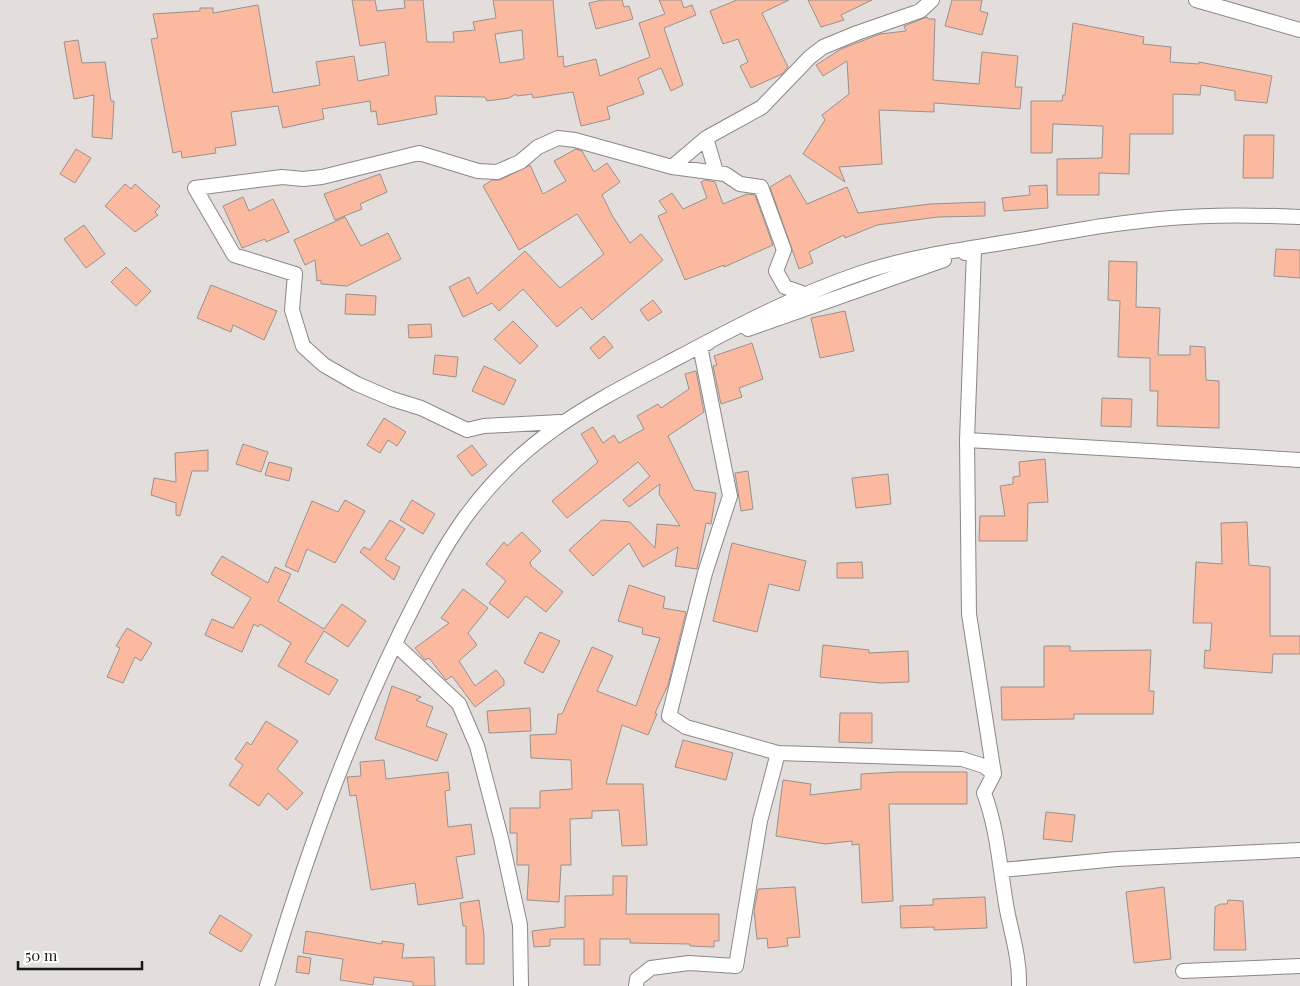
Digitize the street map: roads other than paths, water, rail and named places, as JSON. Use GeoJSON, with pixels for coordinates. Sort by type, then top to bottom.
{"type":"FeatureCollection","features":[{"type":"Feature","properties":{"kind":"street"},"geometry":{"type":"LineString","coordinates":[[672,167],[706,138],[762,107],[823,47],[856,33],[920,11],[932,0]]}},
{"type":"Feature","properties":{"kind":"street"},"geometry":{"type":"LineString","coordinates":[[1196,0],[1300,30]]}},
{"type":"Feature","properties":{"kind":"street"},"geometry":{"type":"LineString","coordinates":[[560,422],[484,426],[467,430],[421,408],[357,384],[324,365],[303,346],[292,310],[295,274],[234,255],[195,188],[282,177],[304,179],[419,153],[478,171],[497,172],[520,162],[538,146],[558,138],[575,140],[672,167],[725,174],[740,184],[761,187],[784,250],[776,271],[785,287],[805,294]]}},
{"type":"Feature","properties":{"kind":"street"},"geometry":{"type":"LineString","coordinates":[[706,138],[716,172]]}},
{"type":"Feature","properties":{"kind":"street"},"geometry":{"type":"LineString","coordinates":[[267,986],[310,848],[351,737],[438,558],[464,518],[525,449],[560,422],[700,346],[805,294],[863,272],[917,258],[1061,233],[1170,218],[1250,215],[1300,217]]}},
{"type":"Feature","properties":{"kind":"street"},"geometry":{"type":"LineString","coordinates":[[700,346],[974,250],[967,440],[969,614],[994,774],[984,793],[989,807],[1002,870],[1018,962],[1019,986]]}},
{"type":"Feature","properties":{"kind":"street"},"geometry":{"type":"LineString","coordinates":[[700,346],[730,496],[705,574],[669,716],[686,727],[778,753],[962,759],[984,766],[994,774]]}},
{"type":"Feature","properties":{"kind":"street"},"geometry":{"type":"LineString","coordinates":[[967,440],[1300,460]]}},
{"type":"Feature","properties":{"kind":"street"},"geometry":{"type":"LineString","coordinates":[[395,644],[459,704],[477,746],[501,838],[520,925],[521,986]]}},
{"type":"Feature","properties":{"kind":"street"},"geometry":{"type":"LineString","coordinates":[[636,986],[638,979],[652,968],[689,963],[736,966],[760,821],[778,753]]}},
{"type":"Feature","properties":{"kind":"street"},"geometry":{"type":"LineString","coordinates":[[1002,870],[1117,859],[1300,850]]}},
{"type":"Feature","properties":{"kind":"street"},"geometry":{"type":"LineString","coordinates":[[1183,971],[1300,966]]}}]}
